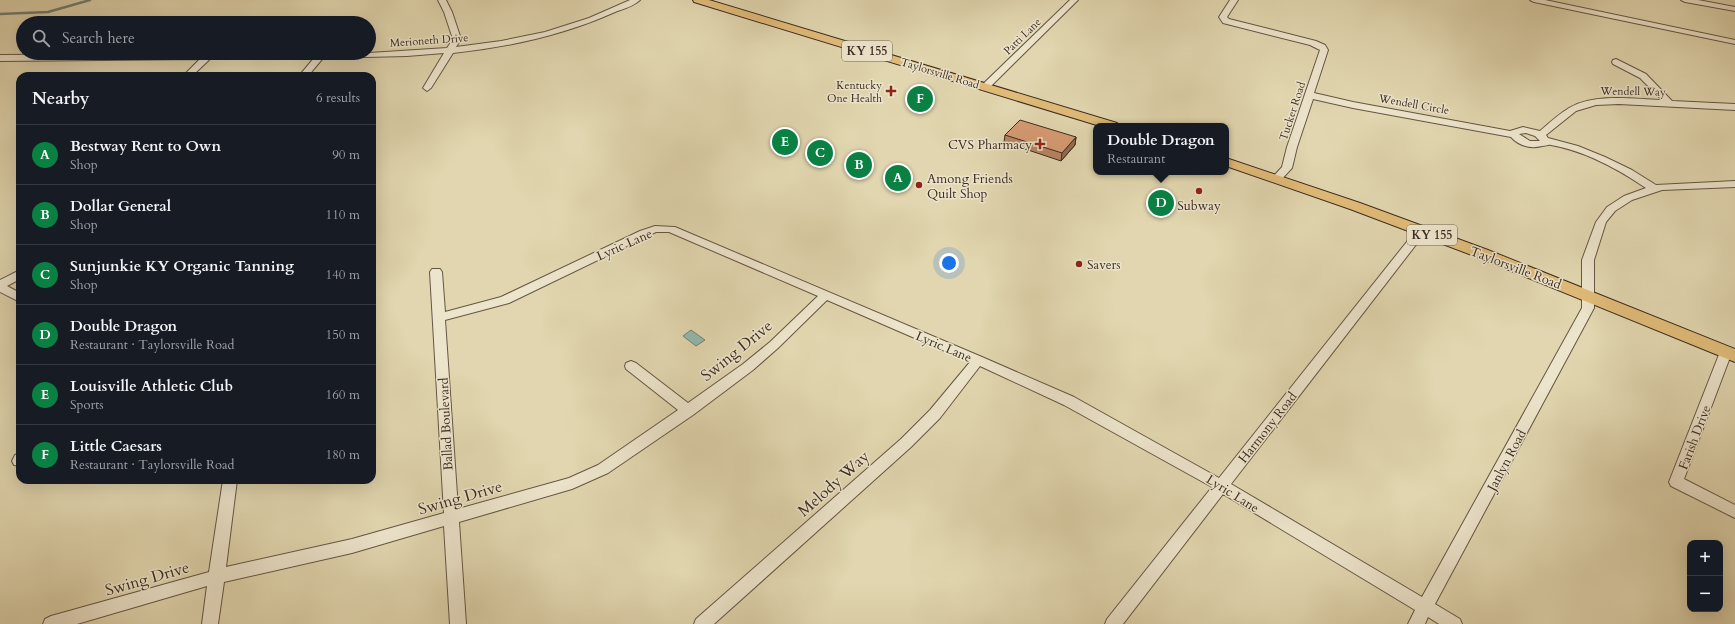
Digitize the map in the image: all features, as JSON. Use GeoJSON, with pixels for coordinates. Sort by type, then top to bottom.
{"type":"FeatureCollection","features":[{"type":"Feature","properties":{"kind":"main road","name":"Taylorsville Road"},"geometry":{"type":"LineString","coordinates":[[698,0],[1102,123]]}},
{"type":"Feature","properties":{"kind":"main road","name":"Taylorsville Road"},"geometry":{"type":"LineString","coordinates":[[1229,163],[1421,230],[1588,294],[1731,354]]}},
{"type":"Feature","properties":{"kind":"street"},"geometry":{"type":"LineString","coordinates":[[427,88],[458,39],[442,0]]}},
{"type":"Feature","properties":{"kind":"street"},"geometry":{"type":"LineString","coordinates":[[376,47],[452,48],[544,27],[579,17],[620,0]]}},
{"type":"Feature","properties":{"kind":"street","name":"Merioneth Drive"},"geometry":{"type":"LineString","coordinates":[[376,54],[424,54],[452,48],[514,41],[552,32],[608,13],[636,0]]}},
{"type":"Feature","properties":{"kind":"street","name":"Patti Lane"},"geometry":{"type":"LineString","coordinates":[[985,87],[1071,0]]}},
{"type":"Feature","properties":{"kind":"street","name":"Tucker Road"},"geometry":{"type":"LineString","coordinates":[[1234,0],[1223,17],[1229,23],[1322,47],[1323,52],[1287,168],[1276,179]]}},
{"type":"Feature","properties":{"kind":"street"},"geometry":{"type":"LineString","coordinates":[[1534,0],[1735,42]]}},
{"type":"Feature","properties":{"kind":"street"},"geometry":{"type":"LineString","coordinates":[[1685,0],[1735,9]]}},
{"type":"Feature","properties":{"kind":"street"},"geometry":{"type":"LineString","coordinates":[[0,50],[16,50]]}},
{"type":"Feature","properties":{"kind":"street","name":"Merioneth Drive"},"geometry":{"type":"LineString","coordinates":[[0,58],[16,58]]}},
{"type":"Feature","properties":{"kind":"street"},"geometry":{"type":"LineString","coordinates":[[191,72],[205,60]]}},
{"type":"Feature","properties":{"kind":"street"},"geometry":{"type":"LineString","coordinates":[[306,72],[317,60]]}},
{"type":"Feature","properties":{"kind":"street"},"geometry":{"type":"LineString","coordinates":[[1616,62],[1643,76],[1670,104]]}},
{"type":"Feature","properties":{"kind":"street","name":"Wendell Circle"},"geometry":{"type":"LineString","coordinates":[[1309,95],[1353,105],[1514,135],[1516,131],[1523,130],[1543,137]]}},
{"type":"Feature","properties":{"kind":"street","name":"Wendell Way"},"geometry":{"type":"LineString","coordinates":[[1543,137],[1568,112],[1587,104],[1611,101],[1735,108]]}},
{"type":"Feature","properties":{"kind":"street"},"geometry":{"type":"LineString","coordinates":[[1543,137],[1600,157],[1624,168],[1654,189]]}},
{"type":"Feature","properties":{"kind":"street","name":"Janlyn Road"},"geometry":{"type":"LineString","coordinates":[[1416,624],[1588,308],[1588,260],[1601,222],[1605,216],[1619,203],[1628,198],[1654,189],[1735,184]]}},
{"type":"Feature","properties":{"kind":"street","name":"Lyric Lane"},"geometry":{"type":"LineString","coordinates":[[439,318],[505,300],[644,233],[663,229],[678,231],[978,360],[1069,401],[1221,486],[1454,624]]}},
{"type":"Feature","properties":{"kind":"street","name":"Harmony Road"},"geometry":{"type":"LineString","coordinates":[[1113,624],[1421,230]]}},
{"type":"Feature","properties":{"kind":"street","name":"Ballad Boulevard"},"geometry":{"type":"LineString","coordinates":[[436,272],[458,624]]}},
{"type":"Feature","properties":{"kind":"street"},"geometry":{"type":"LineString","coordinates":[[16,276],[0,286],[16,296]]}},
{"type":"Feature","properties":{"kind":"street","name":"Swing Drive"},"geometry":{"type":"LineString","coordinates":[[51,624],[262,565],[319,554],[451,518],[572,482],[597,472],[621,458],[688,411],[774,345],[826,295]]}},
{"type":"Feature","properties":{"kind":"street","name":"Farish Drive"},"geometry":{"type":"LineString","coordinates":[[1731,354],[1676,482],[1735,512]]}},
{"type":"Feature","properties":{"kind":"street","name":"Melody Way"},"geometry":{"type":"LineString","coordinates":[[702,624],[906,443],[935,414],[978,360]]}},
{"type":"Feature","properties":{"kind":"street"},"geometry":{"type":"LineString","coordinates":[[631,366],[688,411]]}},
{"type":"Feature","properties":{"kind":"street"},"geometry":{"type":"LineString","coordinates":[[210,624],[229,484]]}},
{"type":"Feature","properties":{"kind":"water"},"geometry":{"type":"Polygon","coordinates":[[[691,330],[705,340],[696,346],[683,336],[691,330]]]}},
{"type":"Feature","properties":{"kind":"building"},"geometry":{"type":"Polygon","coordinates":[[[1020,120],[1076,137],[1062,153],[1005,135],[1020,120]]]}},
{"type":"Feature","properties":{"kind":"waterway"},"geometry":{"type":"LineString","coordinates":[[0,14],[48,12],[90,0]]}},
{"type":"Feature","properties":{"kind":"place","name":"Kentucky One Health"},"geometry":{"type":"Point","coordinates":[891,91]}},
{"type":"Feature","properties":{"kind":"place","name":"Little Caesars"},"geometry":{"type":"Point","coordinates":[920,99]}},
{"type":"Feature","properties":{"kind":"place","name":"Louisville Athletic Club"},"geometry":{"type":"Point","coordinates":[785,142]}},
{"type":"Feature","properties":{"kind":"place","name":"CVS Pharmacy"},"geometry":{"type":"Point","coordinates":[1040,144]}},
{"type":"Feature","properties":{"kind":"place","name":"Sunjunkie KY Organic Tanning"},"geometry":{"type":"Point","coordinates":[820,153]}},
{"type":"Feature","properties":{"kind":"place","name":"Dollar General"},"geometry":{"type":"Point","coordinates":[859,165]}},
{"type":"Feature","properties":{"kind":"place","name":"Bestway Rent to Own"},"geometry":{"type":"Point","coordinates":[898,178]}},
{"type":"Feature","properties":{"kind":"place","name":"Among Friends Quilt Shop"},"geometry":{"type":"Point","coordinates":[919,185]}},
{"type":"Feature","properties":{"kind":"place","name":"Subway"},"geometry":{"type":"Point","coordinates":[1199,191]}},
{"type":"Feature","properties":{"kind":"place","name":"Double Dragon"},"geometry":{"type":"Point","coordinates":[1161,203]}},
{"type":"Feature","properties":{"kind":"place","name":"Savers"},"geometry":{"type":"Point","coordinates":[1079,264]}}]}
